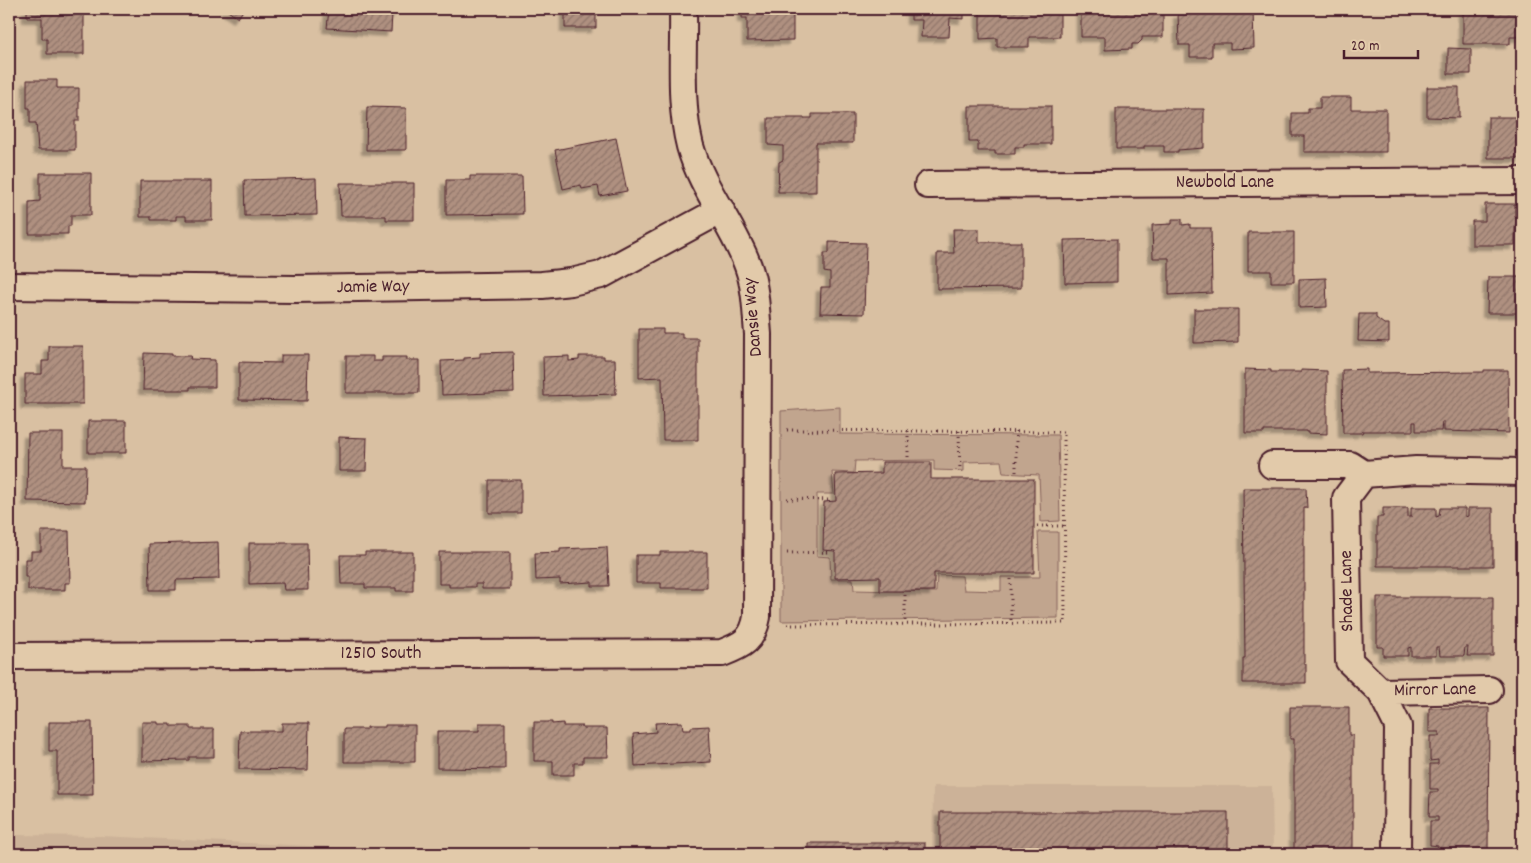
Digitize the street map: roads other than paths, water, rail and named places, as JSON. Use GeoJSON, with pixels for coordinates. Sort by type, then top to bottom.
{"type":"FeatureCollection","features":[{"type":"Feature","properties":{"kind":"street","name":"Dansie Way"},"geometry":{"type":"LineString","coordinates":[[683,9],[685,118],[690,146],[700,173],[739,243],[749,268],[755,296],[758,334],[757,617],[755,628],[749,638]]}},
{"type":"Feature","properties":{"kind":"street","name":"Newbold Lane"},"geometry":{"type":"LineString","coordinates":[[928,184],[1522,181]]}},
{"type":"Feature","properties":{"kind":"street","name":"Jamie Way"},"geometry":{"type":"LineString","coordinates":[[9,286],[295,288],[542,285],[571,282],[601,275],[721,210]]}},
{"type":"Feature","properties":{"kind":"street"},"geometry":{"type":"LineString","coordinates":[[1272,465],[1350,465],[1364,474],[1416,470],[1522,472]]}},
{"type":"Feature","properties":{"kind":"street","name":"Shade Lane"},"geometry":{"type":"LineString","coordinates":[[1364,474],[1346,498],[1349,661],[1381,692],[1398,726],[1397,854]]}},
{"type":"Feature","properties":{"kind":"street","name":"12510 South"},"geometry":{"type":"LineString","coordinates":[[9,656],[722,653],[739,647],[749,638]]}},
{"type":"Feature","properties":{"kind":"street","name":"Mirror Lane"},"geometry":{"type":"LineString","coordinates":[[1381,692],[1489,690]]}}]}
